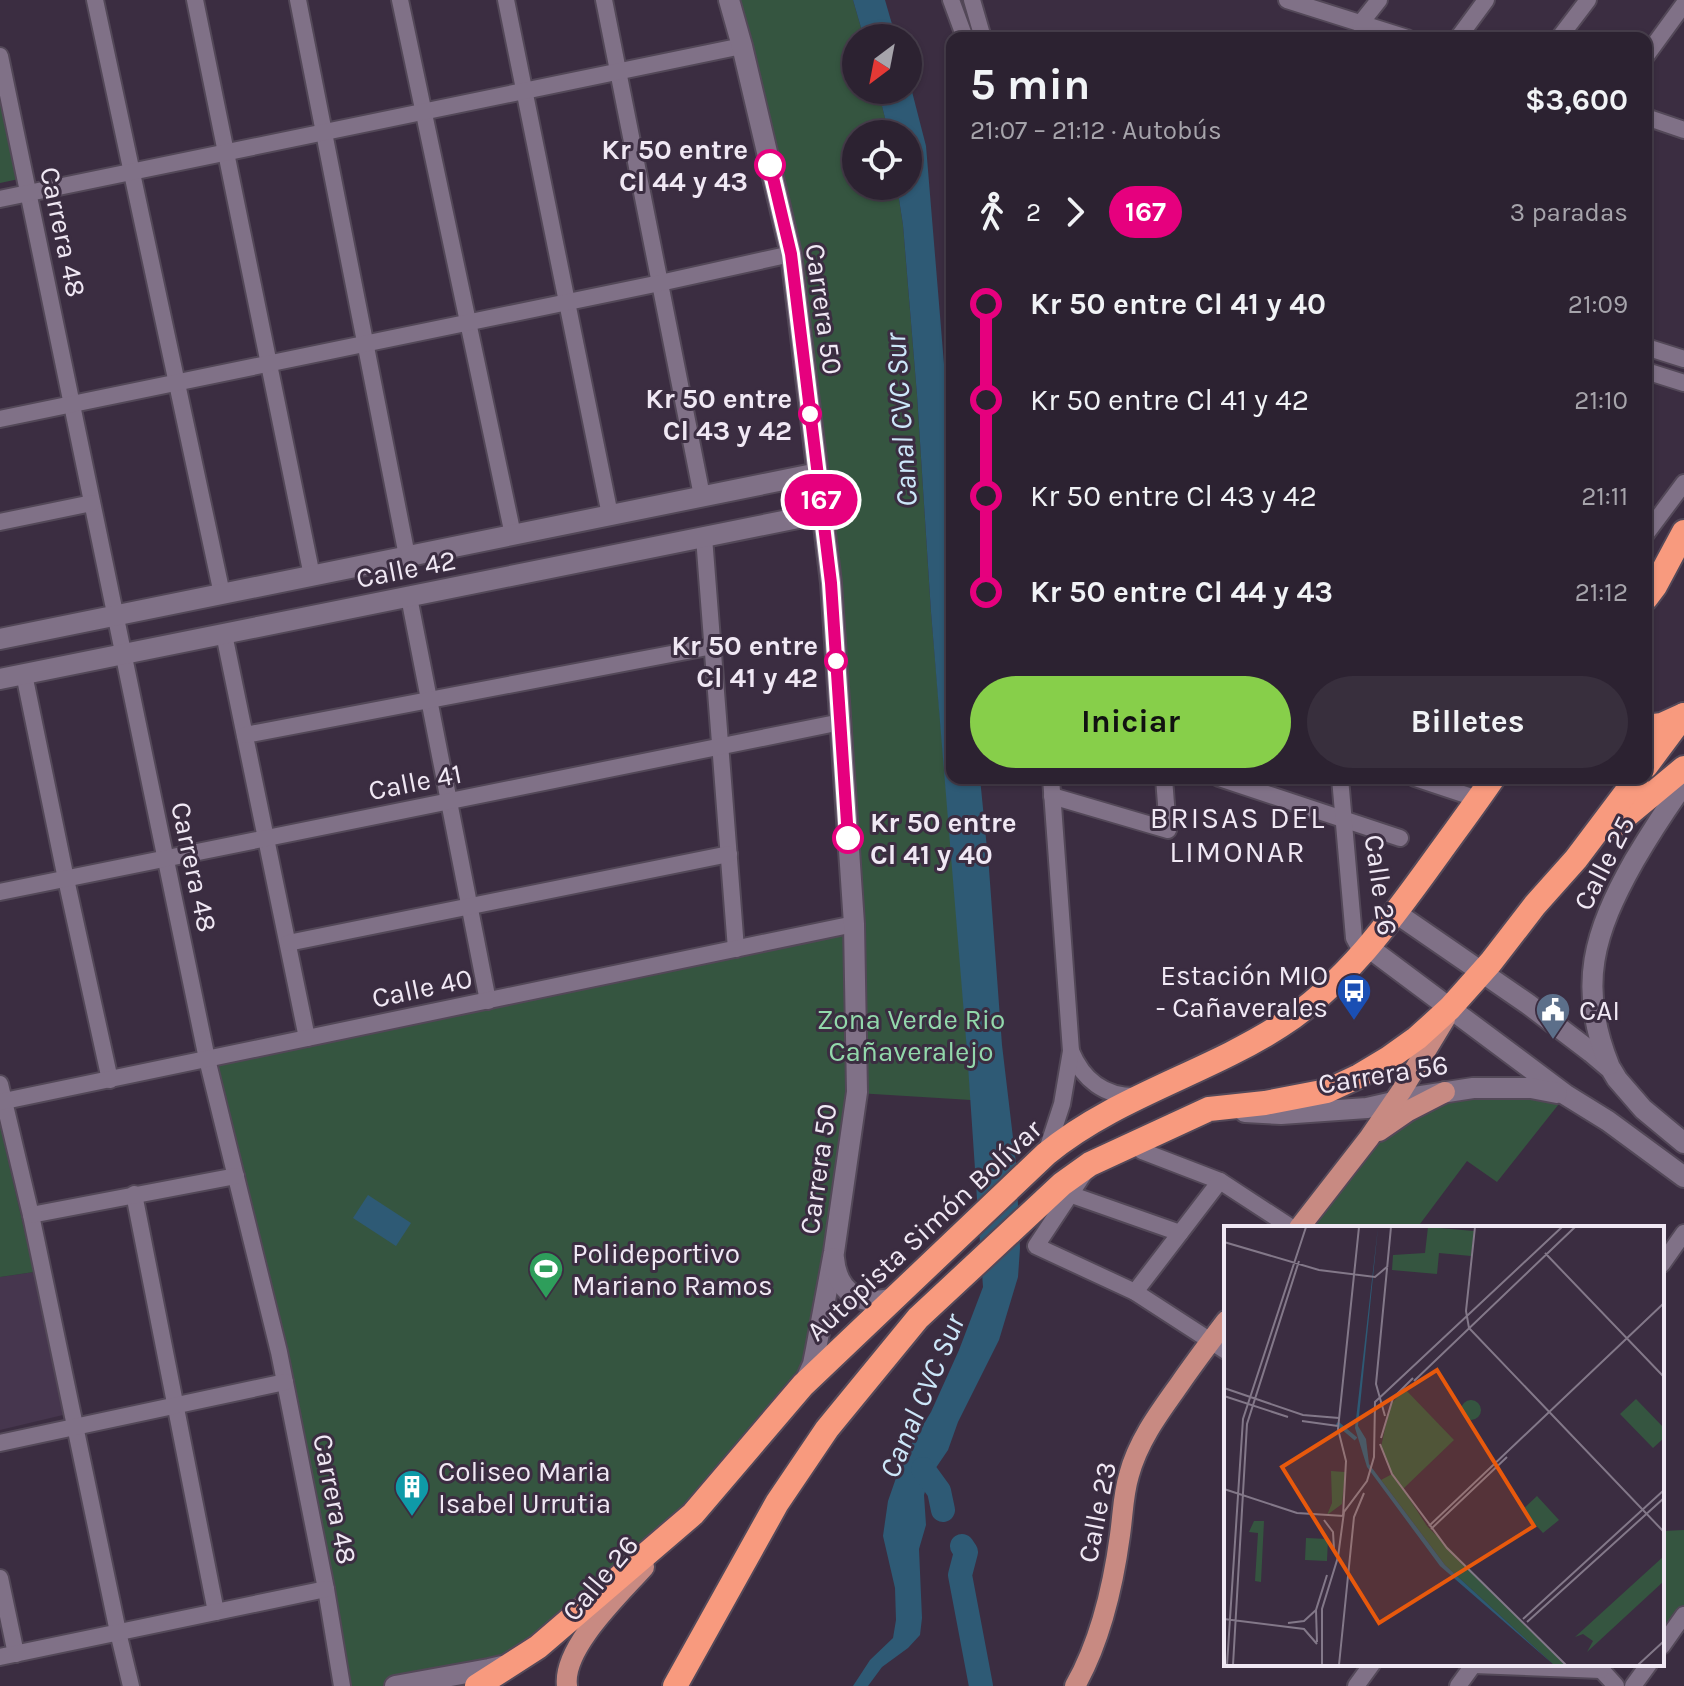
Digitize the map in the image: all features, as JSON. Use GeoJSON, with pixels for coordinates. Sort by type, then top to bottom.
{"type":"FeatureCollection","features":[{"type":"Feature","properties":{"kind":"highway"},"geometry":{"type":"LineString","coordinates":[[1652,566],[1684,525]]}},
{"type":"Feature","properties":{"kind":"highway"},"geometry":{"type":"LineString","coordinates":[[1652,590],[1684,532]]}},
{"type":"Feature","properties":{"kind":"highway"},"geometry":{"type":"LineString","coordinates":[[1652,726],[1684,715]]}},
{"type":"Feature","properties":{"kind":"highway"},"geometry":{"type":"LineString","coordinates":[[1652,758],[1684,715]]}},
{"type":"Feature","properties":{"kind":"highway"},"geometry":{"type":"LineString","coordinates":[[1576,859],[1684,768]]}},
{"type":"Feature","properties":{"kind":"highway","name":"Autopista Simón Bolívar"},"geometry":{"type":"LineString","coordinates":[[477,1686],[538,1647],[693,1514],[803,1385],[1038,1161],[1088,1123],[1238,1051],[1283,1025],[1329,987],[1396,913],[1489,784]]}},
{"type":"Feature","properties":{"kind":"highway"},"geometry":{"type":"LineString","coordinates":[[675,1686],[777,1503],[827,1429],[918,1318],[1074,1174],[1090,1164],[1209,1109],[1265,1103],[1327,1091],[1359,1076],[1417,1038],[1450,1008],[1482,972],[1576,859],[1632,784]]}},
{"type":"Feature","properties":{"kind":"main road"},"geometry":{"type":"LineString","coordinates":[[1301,1226],[1369,1138],[1410,1078],[1450,1008]]}},
{"type":"Feature","properties":{"kind":"main road"},"geometry":{"type":"LineString","coordinates":[[1369,1138],[1408,1111],[1445,1092]]}},
{"type":"Feature","properties":{"kind":"main road","name":"Calle 23"},"geometry":{"type":"LineString","coordinates":[[1075,1686],[1099,1633],[1107,1605],[1120,1535],[1123,1497],[1137,1450],[1152,1422],[1218,1346]]}},
{"type":"Feature","properties":{"kind":"main road","name":"Calle 26"},"geometry":{"type":"LineString","coordinates":[[567,1686],[566,1677],[571,1663],[592,1625],[693,1514]]}},
{"type":"Feature","properties":{"kind":"street"},"geometry":{"type":"LineString","coordinates":[[95,0],[222,594]]}},
{"type":"Feature","properties":{"kind":"street"},"geometry":{"type":"LineString","coordinates":[[195,0],[312,576]]}},
{"type":"Feature","properties":{"kind":"street"},"geometry":{"type":"LineString","coordinates":[[298,0],[407,556]]}},
{"type":"Feature","properties":{"kind":"street"},"geometry":{"type":"LineString","coordinates":[[400,0],[513,535]]}},
{"type":"Feature","properties":{"kind":"street"},"geometry":{"type":"LineString","coordinates":[[506,0],[610,515]]}},
{"type":"Feature","properties":{"kind":"street"},"geometry":{"type":"LineString","coordinates":[[604,0],[702,496]]}},
{"type":"Feature","properties":{"kind":"street","name":"Carrera 50"},"geometry":{"type":"LineString","coordinates":[[729,0],[791,254],[831,583],[854,924],[857,1092],[834,1252],[813,1364],[803,1385]]}},
{"type":"Feature","properties":{"kind":"street"},"geometry":{"type":"LineString","coordinates":[[951,0],[963,32]]}},
{"type":"Feature","properties":{"kind":"street"},"geometry":{"type":"LineString","coordinates":[[972,0],[981,32]]}},
{"type":"Feature","properties":{"kind":"street"},"geometry":{"type":"LineString","coordinates":[[1287,0],[1387,32]]}},
{"type":"Feature","properties":{"kind":"street"},"geometry":{"type":"LineString","coordinates":[[1360,24],[1379,0]]}},
{"type":"Feature","properties":{"kind":"street"},"geometry":{"type":"LineString","coordinates":[[1462,32],[1486,0]]}},
{"type":"Feature","properties":{"kind":"street"},"geometry":{"type":"LineString","coordinates":[[1564,32],[1588,0]]}},
{"type":"Feature","properties":{"kind":"street"},"geometry":{"type":"LineString","coordinates":[[1652,48],[1684,4]]}},
{"type":"Feature","properties":{"kind":"street"},"geometry":{"type":"LineString","coordinates":[[0,199],[742,46]]}},
{"type":"Feature","properties":{"kind":"street","name":"Carrera 48"},"geometry":{"type":"LineString","coordinates":[[0,56],[207,1059],[285,1382],[342,1686]]}},
{"type":"Feature","properties":{"kind":"street"},"geometry":{"type":"LineString","coordinates":[[1652,119],[1684,130]]}},
{"type":"Feature","properties":{"kind":"street"},"geometry":{"type":"LineString","coordinates":[[0,419],[791,254]]}},
{"type":"Feature","properties":{"kind":"street"},"geometry":{"type":"LineString","coordinates":[[1652,349],[1684,359]]}},
{"type":"Feature","properties":{"kind":"street"},"geometry":{"type":"LineString","coordinates":[[1652,373],[1684,383]]}},
{"type":"Feature","properties":{"kind":"street","name":"Calle 42"},"geometry":{"type":"LineString","coordinates":[[0,639],[818,473]]}},
{"type":"Feature","properties":{"kind":"street"},"geometry":{"type":"LineString","coordinates":[[1652,526],[1684,483]]}},
{"type":"Feature","properties":{"kind":"street"},"geometry":{"type":"LineString","coordinates":[[0,522],[92,503]]}},
{"type":"Feature","properties":{"kind":"street","name":"Calle 42"},"geometry":{"type":"LineString","coordinates":[[0,679],[823,513]]}},
{"type":"Feature","properties":{"kind":"street"},"geometry":{"type":"LineString","coordinates":[[704,537],[736,949]]}},
{"type":"Feature","properties":{"kind":"street"},"geometry":{"type":"LineString","coordinates":[[409,597],[488,1001]]}},
{"type":"Feature","properties":{"kind":"street"},"geometry":{"type":"LineString","coordinates":[[224,634],[307,1038]]}},
{"type":"Feature","properties":{"kind":"street"},"geometry":{"type":"LineString","coordinates":[[245,735],[713,646]]}},
{"type":"Feature","properties":{"kind":"street"},"geometry":{"type":"LineString","coordinates":[[24,674],[110,1080]]}},
{"type":"Feature","properties":{"kind":"street","name":"Calle 41"},"geometry":{"type":"LineString","coordinates":[[0,892],[841,722]]}},
{"type":"Feature","properties":{"kind":"street"},"geometry":{"type":"LineString","coordinates":[[1038,1161],[1062,1104],[1071,1051],[1051,784]]}},
{"type":"Feature","properties":{"kind":"street"},"geometry":{"type":"LineString","coordinates":[[1052,796],[1168,830],[1164,784]]}},
{"type":"Feature","properties":{"kind":"street"},"geometry":{"type":"LineString","coordinates":[[1237,784],[1400,838]]}},
{"type":"Feature","properties":{"kind":"street","name":"Calle 26"},"geometry":{"type":"LineString","coordinates":[[1340,784],[1354,938],[1365,950]]}},
{"type":"Feature","properties":{"kind":"street"},"geometry":{"type":"LineString","coordinates":[[1433,784],[1478,799]]}},
{"type":"Feature","properties":{"kind":"street","name":"Calle 25"},"geometry":{"type":"LineString","coordinates":[[1611,1069],[1598,1034],[1593,1000],[1593,966],[1599,934],[1625,876],[1656,822],[1684,784]]}},
{"type":"Feature","properties":{"kind":"street"},"geometry":{"type":"LineString","coordinates":[[288,943],[729,854]]}},
{"type":"Feature","properties":{"kind":"street"},"geometry":{"type":"LineString","coordinates":[[1396,913],[1528,1004],[1611,1069],[1631,1097],[1684,1143]]}},
{"type":"Feature","properties":{"kind":"street","name":"Calle 40"},"geometry":{"type":"LineString","coordinates":[[2,1102],[854,924]]}},
{"type":"Feature","properties":{"kind":"street","name":"Carrera 56"},"geometry":{"type":"LineString","coordinates":[[1365,950],[1684,1177]]}},
{"type":"Feature","properties":{"kind":"street"},"geometry":{"type":"LineString","coordinates":[[1071,1051],[1076,1065],[1097,1087],[1111,1093],[1141,1096]]}},
{"type":"Feature","properties":{"kind":"street"},"geometry":{"type":"LineString","coordinates":[[0,1084],[31,1215],[131,1686]]}},
{"type":"Feature","properties":{"kind":"street","name":"Carrera 56"},"geometry":{"type":"LineString","coordinates":[[1209,1109],[1308,1114],[1367,1108],[1473,1088],[1531,1088],[1566,1095]]}},
{"type":"Feature","properties":{"kind":"street"},"geometry":{"type":"LineString","coordinates":[[1137,1143],[1142,1151],[1220,1181],[1289,1226]]}},
{"type":"Feature","properties":{"kind":"street"},"geometry":{"type":"LineString","coordinates":[[1090,1164],[1036,1246],[1135,1292],[1218,1346]]}},
{"type":"Feature","properties":{"kind":"street"},"geometry":{"type":"LineString","coordinates":[[31,1215],[236,1176]]}},
{"type":"Feature","properties":{"kind":"street"},"geometry":{"type":"LineString","coordinates":[[1135,1292],[1220,1181]]}},
{"type":"Feature","properties":{"kind":"street"},"geometry":{"type":"LineString","coordinates":[[134,1194],[216,1612]]}},
{"type":"Feature","properties":{"kind":"street"},"geometry":{"type":"LineString","coordinates":[[1072,1195],[1180,1233]]}},
{"type":"Feature","properties":{"kind":"street"},"geometry":{"type":"LineString","coordinates":[[1664,1261],[1684,1233]]}},
{"type":"Feature","properties":{"kind":"street","name":"Carrera 50"},"geometry":{"type":"LineString","coordinates":[[834,1252],[839,1279],[846,1290],[870,1302],[883,1302],[896,1297]]}},
{"type":"Feature","properties":{"kind":"street"},"geometry":{"type":"LineString","coordinates":[[0,1443],[285,1382]]}},
{"type":"Feature","properties":{"kind":"street"},"geometry":{"type":"LineString","coordinates":[[0,1578],[8,1656],[326,1589]]}},
{"type":"Feature","properties":{"kind":"street"},"geometry":{"type":"LineString","coordinates":[[1664,1643],[1684,1615]]}},
{"type":"Feature","properties":{"kind":"street"},"geometry":{"type":"LineString","coordinates":[[395,1686],[513,1662]]}},
{"type":"Feature","properties":{"kind":"street"},"geometry":{"type":"LineString","coordinates":[[1356,1686],[1371,1666]]}},
{"type":"Feature","properties":{"kind":"street"},"geometry":{"type":"LineString","coordinates":[[1458,1686],[1473,1666]]}},
{"type":"Feature","properties":{"kind":"street"},"geometry":{"type":"LineString","coordinates":[[1557,1666],[1599,1667],[1616,1686]]}},
{"type":"Feature","properties":{"kind":"street"},"geometry":{"type":"LineString","coordinates":[[1633,1686],[1648,1666]]}},
{"type":"Feature","properties":{"kind":"shaded area"},"geometry":{"type":"Polygon","coordinates":[[[34,1272],[63,1415],[0,1430],[0,1277],[34,1272]]]}},
{"type":"Feature","properties":{"kind":"green space","name":"Polideportivo Mariano Ramos"},"geometry":{"type":"Polygon","coordinates":[[[740,0],[853,0],[860,24],[842,24],[842,104],[882,104],[886,120],[842,120],[842,200],[899,200],[903,225],[971,1100],[857,1093],[816,1349],[711,1491],[538,1647],[395,1686],[342,1686],[326,1589],[207,1059],[854,924],[831,583],[834,523],[801,253],[740,0]]]}},
{"type":"Feature","properties":{"kind":"green space"},"geometry":{"type":"Polygon","coordinates":[[[0,88],[19,179],[0,183],[0,88]]]}},
{"type":"Feature","properties":{"kind":"green space"},"geometry":{"type":"Polygon","coordinates":[[[1566,1095],[1497,1182],[1467,1161],[1418,1226],[1301,1226],[1415,1097],[1566,1095]]]}},
{"type":"Feature","properties":{"kind":"green space"},"geometry":{"type":"Polygon","coordinates":[[[0,1125],[34,1272],[0,1277],[0,1125]]]}},
{"type":"Feature","properties":{"kind":"green space"},"geometry":{"type":"Polygon","coordinates":[[[1684,1530],[1684,1615],[1664,1643],[1664,1531],[1684,1530]]]}},
{"type":"Feature","properties":{"kind":"water"},"geometry":{"type":"Polygon","coordinates":[[[853,0],[885,0],[892,24],[860,24],[853,0]]]}},
{"type":"Feature","properties":{"kind":"water"},"geometry":{"type":"Polygon","coordinates":[[[882,104],[915,104],[919,120],[886,120],[882,104]]]}},
{"type":"Feature","properties":{"kind":"water"},"geometry":{"type":"Polygon","coordinates":[[[922,130],[926,146],[946,388],[946,784],[981,784],[1002,1045],[1016,1163],[1020,1248],[1018,1277],[999,1340],[958,1422],[948,1450],[929,1478],[924,1495],[926,1525],[919,1549],[920,1635],[882,1667],[868,1686],[853,1686],[870,1660],[893,1638],[895,1588],[883,1536],[888,1501],[903,1458],[931,1412],[983,1287],[899,200],[922,200],[922,130]]]}},
{"type":"Feature","properties":{"kind":"water"},"geometry":{"type":"Polygon","coordinates":[[[368,1195],[411,1223],[396,1246],[353,1218],[368,1195]]]}},
{"type":"Feature","properties":{"kind":"waterway","name":"Canal CVC Sur"},"geometry":{"type":"LineString","coordinates":[[923,1469],[939,1491],[943,1510]]}},
{"type":"Feature","properties":{"kind":"waterway"},"geometry":{"type":"LineString","coordinates":[[962,1546],[966,1552],[960,1575],[981,1686]]}},
{"type":"Feature","properties":{"kind":"bus line","name":"167"},"geometry":{"type":"LineString","coordinates":[[770,165],[791,254],[831,583],[848,838]]}},
{"type":"Feature","properties":{"kind":"place","name":"Kr 50 entre Cl 44 y 43"},"geometry":{"type":"Point","coordinates":[770,165]}},
{"type":"Feature","properties":{"kind":"place","name":"Kr 50 entre Cl 43 y 42"},"geometry":{"type":"Point","coordinates":[810,414]}},
{"type":"Feature","properties":{"kind":"place","name":"Kr 50 entre Cl 41 y 42"},"geometry":{"type":"Point","coordinates":[836,661]}},
{"type":"Feature","properties":{"kind":"place","name":"Kr 50 entre Cl 41 y 40"},"geometry":{"type":"Point","coordinates":[848,838]}},
{"type":"Feature","properties":{"kind":"place","name":"Estación MIO - Cañaverales"},"geometry":{"type":"Point","coordinates":[1354,1022]}},
{"type":"Feature","properties":{"kind":"place","name":"CAI"},"geometry":{"type":"Point","coordinates":[1553,1041]}},
{"type":"Feature","properties":{"kind":"place","name":"Polideportivo Mariano Ramos"},"geometry":{"type":"Point","coordinates":[546,1300]}},
{"type":"Feature","properties":{"kind":"place","name":"Coliseo Maria Isabel Urrutia"},"geometry":{"type":"Point","coordinates":[412,1518]}},
{"type":"Feature","properties":{"kind":"district","name":"BRISAS DEL LIMONAR"},"geometry":{"type":"Point","coordinates":[1238,835]}},
{"type":"Feature","properties":{"kind":"park label","name":"Zona Verde Rio Cañaveralejo"},"geometry":{"type":"Point","coordinates":[911,1035]}}]}
